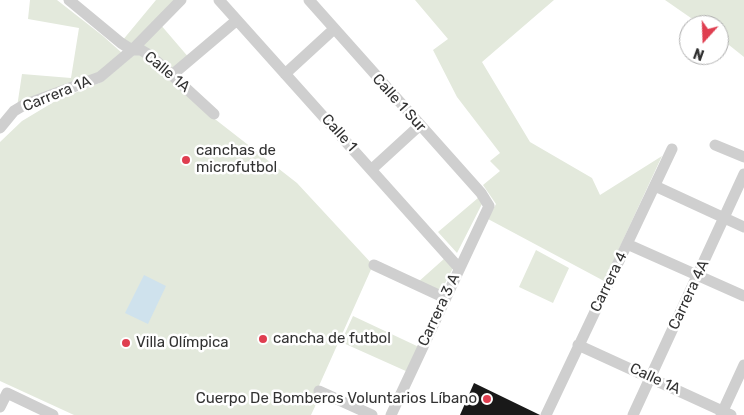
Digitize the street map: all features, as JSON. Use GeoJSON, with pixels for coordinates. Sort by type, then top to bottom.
{"type":"FeatureCollection","features":[{"type":"Feature","properties":{"kind":"street","name":"Calle 1A"},"geometry":{"type":"LineString","coordinates":[[69,0],[121,43],[132,50],[140,50],[151,56],[214,114]]}},
{"type":"Feature","properties":{"kind":"street","name":"Carrera 1A"},"geometry":{"type":"LineString","coordinates":[[0,128],[14,111],[100,77],[132,50],[181,0]]}},
{"type":"Feature","properties":{"kind":"street","name":"Calle 1"},"geometry":{"type":"LineString","coordinates":[[219,0],[459,268]]}},
{"type":"Feature","properties":{"kind":"street","name":"Calle 1 Sur"},"geometry":{"type":"LineString","coordinates":[[309,0],[419,126],[481,193],[489,206]]}},
{"type":"Feature","properties":{"kind":"street"},"geometry":{"type":"LineString","coordinates":[[172,75],[237,20]]}},
{"type":"Feature","properties":{"kind":"street"},"geometry":{"type":"LineString","coordinates":[[285,74],[334,29]]}},
{"type":"Feature","properties":{"kind":"street"},"geometry":{"type":"LineString","coordinates":[[372,169],[419,126]]}},
{"type":"Feature","properties":{"kind":"street"},"geometry":{"type":"LineString","coordinates":[[715,145],[744,156]]}},
{"type":"Feature","properties":{"kind":"street","name":"Carrera 4"},"geometry":{"type":"LineString","coordinates":[[546,415],[672,149]]}},
{"type":"Feature","properties":{"kind":"street","name":"Carrera 4A"},"geometry":{"type":"LineString","coordinates":[[633,415],[744,174]]}},
{"type":"Feature","properties":{"kind":"street"},"geometry":{"type":"LineString","coordinates":[[655,186],[744,227]]}},
{"type":"Feature","properties":{"kind":"street","name":"Carrera 3 A"},"geometry":{"type":"LineString","coordinates":[[391,415],[489,206]]}},
{"type":"Feature","properties":{"kind":"street"},"geometry":{"type":"LineString","coordinates":[[627,244],[744,296]]}},
{"type":"Feature","properties":{"kind":"street"},"geometry":{"type":"LineString","coordinates":[[374,265],[445,298]]}},
{"type":"Feature","properties":{"kind":"street","name":"Calle 1A"},"geometry":{"type":"LineString","coordinates":[[578,345],[651,377],[725,414]]}},
{"type":"Feature","properties":{"kind":"street"},"geometry":{"type":"LineString","coordinates":[[725,414],[744,365]]}},
{"type":"Feature","properties":{"kind":"street"},"geometry":{"type":"LineString","coordinates":[[319,391],[372,415]]}},
{"type":"Feature","properties":{"kind":"street"},"geometry":{"type":"LineString","coordinates":[[0,407],[6,393],[53,415]]}},
{"type":"Feature","properties":{"kind":"shaded area"},"geometry":{"type":"Polygon","coordinates":[[[30,0],[57,0],[122,53],[100,73],[17,107],[22,74],[71,78],[79,28],[28,19],[30,0]]]}},
{"type":"Feature","properties":{"kind":"shaded area"},"geometry":{"type":"Polygon","coordinates":[[[156,0],[178,0],[132,46],[122,41],[156,0]]]}},
{"type":"Feature","properties":{"kind":"shaded area"},"geometry":{"type":"Polygon","coordinates":[[[415,0],[554,0],[482,62],[530,142],[592,178],[600,195],[662,156],[604,281],[488,219],[496,204],[483,185],[500,171],[490,161],[500,153],[457,97],[433,50],[448,39],[415,0]]]}},
{"type":"Feature","properties":{"kind":"shaded area"},"geometry":{"type":"Polygon","coordinates":[[[665,0],[744,0],[744,57],[729,45],[729,15],[687,15],[665,0]]]}},
{"type":"Feature","properties":{"kind":"shaded area"},"geometry":{"type":"Polygon","coordinates":[[[160,24],[190,59],[173,73],[141,49],[160,24]]]}},
{"type":"Feature","properties":{"kind":"shaded area"},"geometry":{"type":"Polygon","coordinates":[[[134,55],[145,55],[211,116],[297,183],[373,265],[318,388],[319,398],[311,415],[74,415],[0,381],[0,142],[22,121],[57,100],[102,82],[134,55]]]}},
{"type":"Feature","properties":{"kind":"shaded area"},"geometry":{"type":"Polygon","coordinates":[[[478,198],[482,204],[457,253],[438,232],[478,198]]]}},
{"type":"Feature","properties":{"kind":"shaded area"},"geometry":{"type":"Polygon","coordinates":[[[536,250],[569,268],[553,303],[519,287],[536,250]]]}},
{"type":"Feature","properties":{"kind":"shaded area"},"geometry":{"type":"Polygon","coordinates":[[[445,258],[453,268],[440,293],[417,283],[445,258]]]}},
{"type":"Feature","properties":{"kind":"shaded area"},"geometry":{"type":"Polygon","coordinates":[[[353,316],[419,347],[408,372],[341,342],[353,316]]]}},
{"type":"Feature","properties":{"kind":"water"},"geometry":{"type":"Polygon","coordinates":[[[144,275],[166,286],[148,324],[125,313],[144,275]]]}},
{"type":"Feature","properties":{"kind":"building","name":"Cuerpo De Bomberos Voluntarios Líbano"},"geometry":{"type":"Polygon","coordinates":[[[474,383],[540,415],[460,415],[474,383]]]}},
{"type":"Feature","properties":{"kind":"place","name":"canchas de microfutbol"},"geometry":{"type":"Point","coordinates":[186,160]}},
{"type":"Feature","properties":{"kind":"place","name":"cancha de futbol"},"geometry":{"type":"Point","coordinates":[263,339]}},
{"type":"Feature","properties":{"kind":"place","name":"Villa Olímpica"},"geometry":{"type":"Point","coordinates":[126,343]}},
{"type":"Feature","properties":{"kind":"place","name":"Cuerpo De Bomberos Voluntarios Líbano"},"geometry":{"type":"Point","coordinates":[487,399]}}]}
